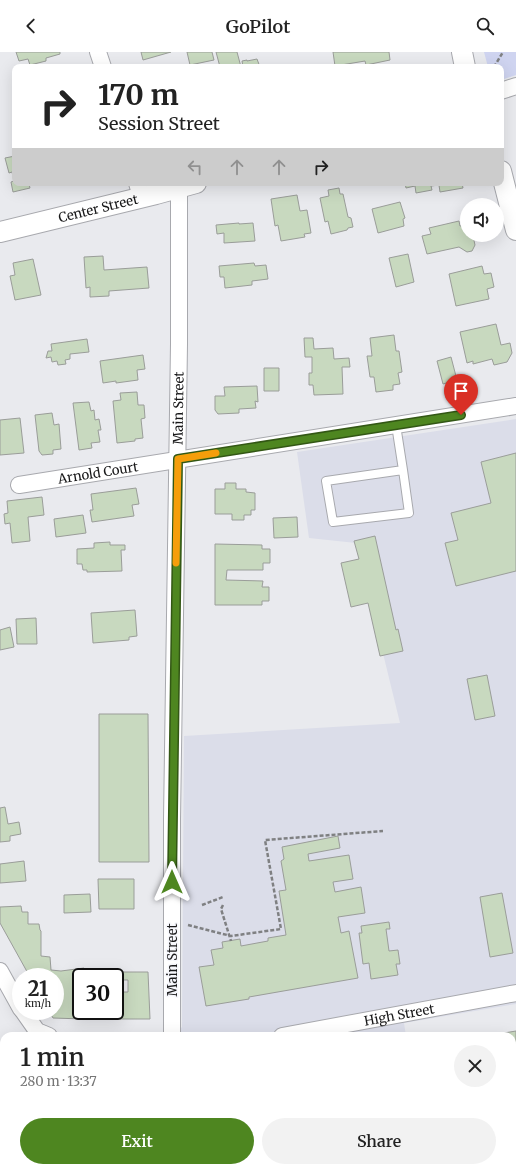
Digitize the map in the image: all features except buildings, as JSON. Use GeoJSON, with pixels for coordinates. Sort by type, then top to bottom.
{"type":"FeatureCollection","features":[{"type":"Feature","properties":{"kind":"street"},"geometry":{"type":"LineString","coordinates":[[98,52],[102,64]]}},
{"type":"Feature","properties":{"kind":"street"},"geometry":{"type":"LineString","coordinates":[[462,52],[464,64]]}},
{"type":"Feature","properties":{"kind":"street"},"geometry":{"type":"LineString","coordinates":[[504,90],[516,86]]}},
{"type":"Feature","properties":{"kind":"street"},"geometry":{"type":"LineString","coordinates":[[504,183],[516,230]]}},
{"type":"Feature","properties":{"kind":"street","name":"Center Street"},"geometry":{"type":"LineString","coordinates":[[0,232],[139,190],[178,186]]}},
{"type":"Feature","properties":{"kind":"street","name":"Main Street"},"geometry":{"type":"LineString","coordinates":[[172,1032],[172,819],[179,344],[188,186]]}},
{"type":"Feature","properties":{"kind":"street","name":"Arnold Court"},"geometry":{"type":"LineString","coordinates":[[19,485],[516,406]]}},
{"type":"Feature","properties":{"kind":"street"},"geometry":{"type":"LineString","coordinates":[[0,970],[12,992]]}},
{"type":"Feature","properties":{"kind":"street","name":"High Street"},"geometry":{"type":"LineString","coordinates":[[304,1032],[516,993]]}},
{"type":"Feature","properties":{"kind":"street"},"geometry":{"type":"LineString","coordinates":[[29,1020],[39,1032]]}},
{"type":"Feature","properties":{"kind":"lane"},"geometry":{"type":"LineString","coordinates":[[396,425],[403,470],[409,513],[333,522],[326,481],[403,470]]}},
{"type":"Feature","properties":{"kind":"path"},"geometry":{"type":"LineString","coordinates":[[496,64],[503,52]]}},
{"type":"Feature","properties":{"kind":"path"},"geometry":{"type":"LineString","coordinates":[[185,924],[230,936],[281,928],[265,840],[383,832]]}},
{"type":"Feature","properties":{"kind":"path"},"geometry":{"type":"LineString","coordinates":[[202,905],[223,897]]}},
{"type":"Feature","properties":{"kind":"path"},"geometry":{"type":"LineString","coordinates":[[223,905],[221,909],[231,940]]}},
{"type":"Feature","properties":{"kind":"shaded area"},"geometry":{"type":"Polygon","coordinates":[[[484,52],[516,52],[516,75],[504,79],[504,64],[487,64],[484,52]]]}},
{"type":"Feature","properties":{"kind":"shaded area"},"geometry":{"type":"Polygon","coordinates":[[[516,419],[516,1004],[404,1023],[405,1032],[176,1032],[182,1027],[184,736],[400,723],[356,543],[309,538],[297,452],[516,419]]]}},
{"type":"Feature","properties":{"kind":"slow traffic"},"geometry":{"type":"LineString","coordinates":[[176,563],[178,459],[216,453]]}},
{"type":"Feature","properties":{"kind":"route"},"geometry":{"type":"LineString","coordinates":[[172,882],[178,459],[461,415]]}}]}
